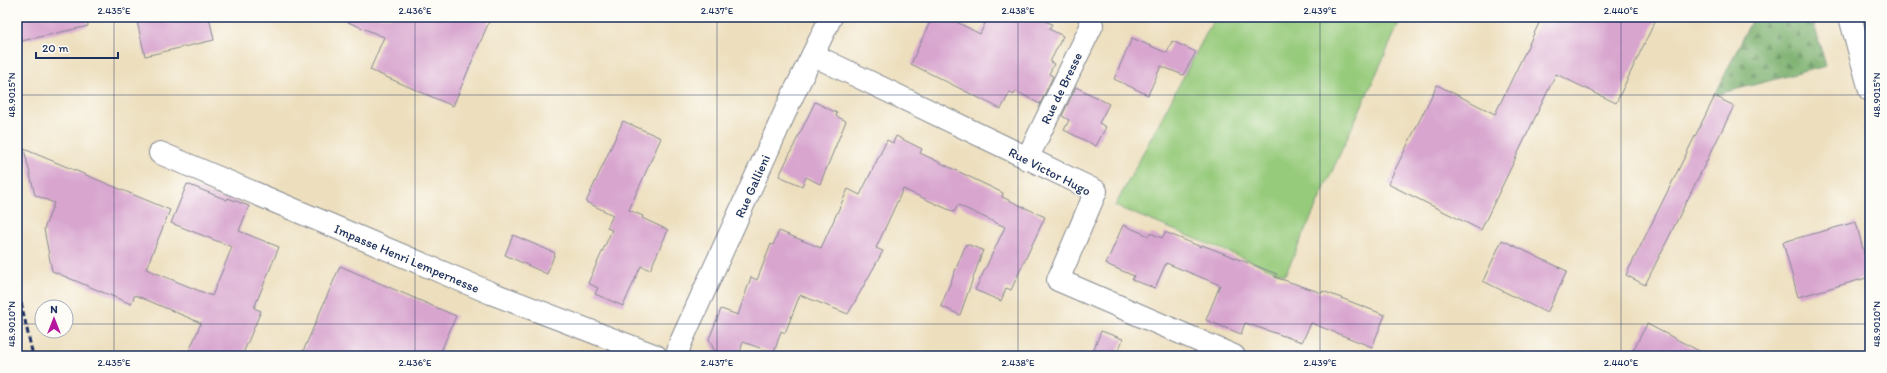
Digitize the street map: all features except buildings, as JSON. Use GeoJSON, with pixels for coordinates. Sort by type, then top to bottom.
{"type":"FeatureCollection","features":[{"type":"Feature","properties":{"kind":"street","name":"Rue Gallieni"},"geometry":{"type":"LineString","coordinates":[[677,356],[680,344],[791,99],[831,17]]}},
{"type":"Feature","properties":{"kind":"street","name":"Rue de Bresse"},"geometry":{"type":"LineString","coordinates":[[1027,159],[1092,25],[1089,17]]}},
{"type":"Feature","properties":{"kind":"street"},"geometry":{"type":"LineString","coordinates":[[1850,17],[1870,90]]}},
{"type":"Feature","properties":{"kind":"street","name":"Rue Victor Hugo"},"geometry":{"type":"LineString","coordinates":[[813,55],[1096,191],[1058,280],[1234,356]]}},
{"type":"Feature","properties":{"kind":"street","name":"Impasse Henri Lempernesse"},"geometry":{"type":"LineString","coordinates":[[160,153],[491,294],[656,356]]}},
{"type":"Feature","properties":{"kind":"green space"},"geometry":{"type":"Polygon","coordinates":[[[1215,17],[1402,17],[1285,275],[1115,206],[1215,17]]]}},
{"type":"Feature","properties":{"kind":"green space"},"geometry":{"type":"Polygon","coordinates":[[[1753,17],[1812,17],[1826,66],[1715,95],[1753,17]]]}},
{"type":"Feature","properties":{"kind":"railway"},"geometry":{"type":"LineString","coordinates":[[17,285],[33,356]]}},
{"type":"Feature","properties":{"kind":"railway"},"geometry":{"type":"LineString","coordinates":[[17,352],[18,356]]}}]}
